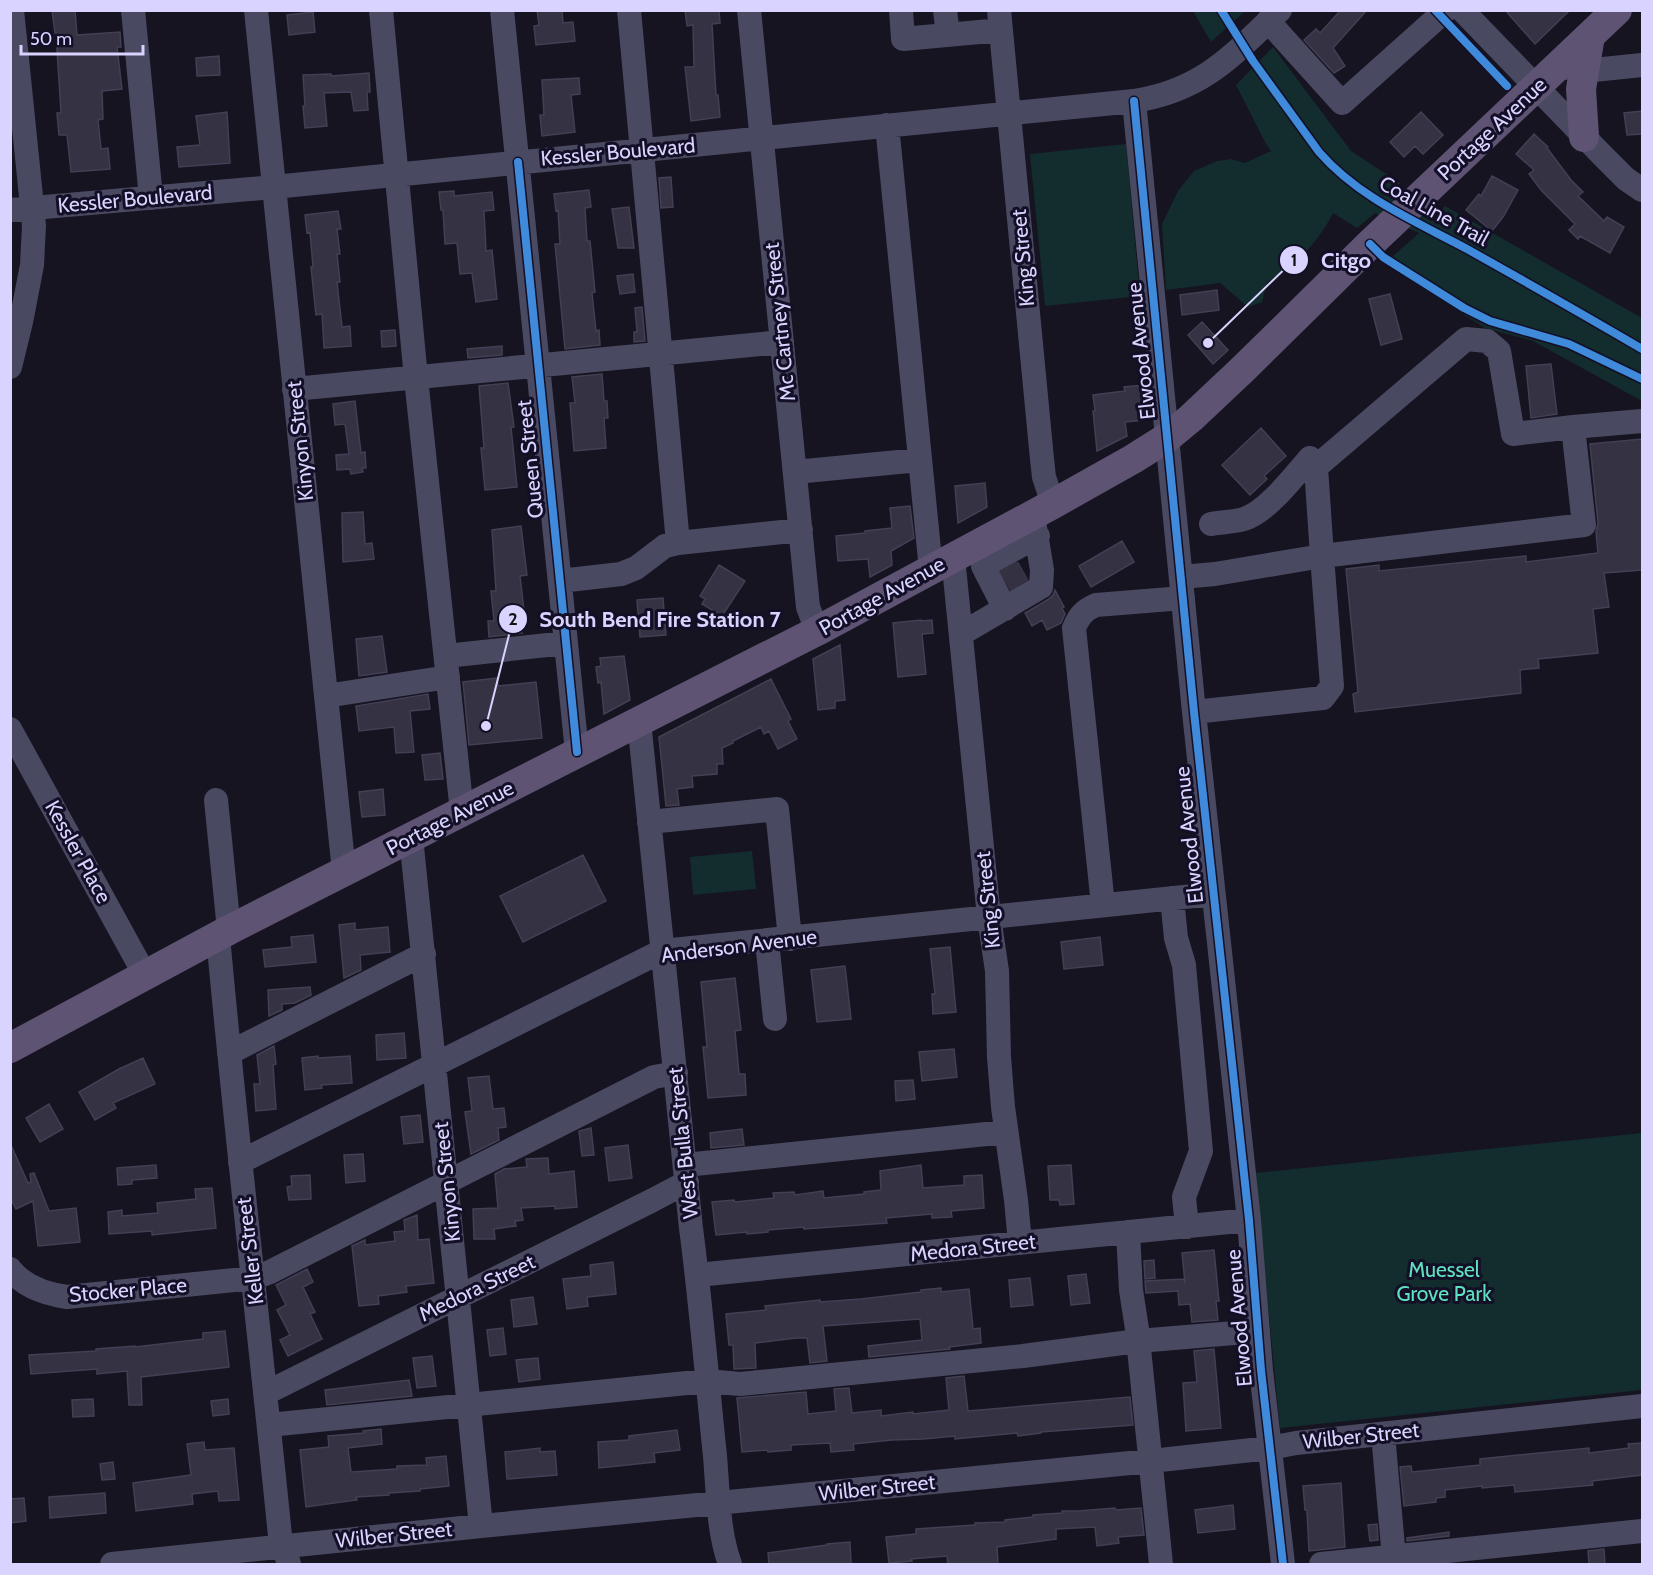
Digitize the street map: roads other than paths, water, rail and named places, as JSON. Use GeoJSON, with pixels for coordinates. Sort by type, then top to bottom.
{"type":"FeatureCollection","features":[{"type":"Feature","properties":{"kind":"main road","name":"Portage Avenue"},"geometry":{"type":"LineString","coordinates":[[10,1048],[224,933],[817,632],[1002,554],[1168,437],[1191,418],[1374,240],[1536,88],[1572,68],[1590,36],[1617,10]]}},
{"type":"Feature","properties":{"kind":"main road"},"geometry":{"type":"LineString","coordinates":[[1572,68],[1581,90],[1584,137]]}},
{"type":"Feature","properties":{"kind":"street"},"geometry":{"type":"LineString","coordinates":[[12,10],[21,209]]}},
{"type":"Feature","properties":{"kind":"street"},"geometry":{"type":"LineString","coordinates":[[133,10],[151,198]]}},
{"type":"Feature","properties":{"kind":"street","name":"Kinyon Street"},"geometry":{"type":"LineString","coordinates":[[256,10],[344,872]]}},
{"type":"Feature","properties":{"kind":"street"},"geometry":{"type":"LineString","coordinates":[[381,10],[462,812]]}},
{"type":"Feature","properties":{"kind":"street","name":"Queen Street"},"geometry":{"type":"LineString","coordinates":[[502,10],[578,752]]}},
{"type":"Feature","properties":{"kind":"street"},"geometry":{"type":"LineString","coordinates":[[629,10],[678,543]]}},
{"type":"Feature","properties":{"kind":"street","name":"Mc Cartney Street"},"geometry":{"type":"LineString","coordinates":[[750,10],[808,607],[817,632]]}},
{"type":"Feature","properties":{"kind":"street"},"geometry":{"type":"LineString","coordinates":[[901,10],[903,39],[948,35],[1000,20]]}},
{"type":"Feature","properties":{"kind":"street"},"geometry":{"type":"LineString","coordinates":[[945,10],[948,35]]}},
{"type":"Feature","properties":{"kind":"street"},"geometry":{"type":"LineString","coordinates":[[1274,16],[1342,103],[1446,10]]}},
{"type":"Feature","properties":{"kind":"street"},"geometry":{"type":"LineString","coordinates":[[1462,10],[1584,137],[1626,179],[1642,190]]}},
{"type":"Feature","properties":{"kind":"street","name":"Kessler Boulevard"},"geometry":{"type":"LineString","coordinates":[[21,209],[274,187],[1150,99],[1192,84],[1225,63],[1274,16]]}},
{"type":"Feature","properties":{"kind":"street","name":"King Street"},"geometry":{"type":"LineString","coordinates":[[1000,20],[1044,477],[961,634],[996,971],[999,1057],[1006,1132],[1020,1243]]}},
{"type":"Feature","properties":{"kind":"street"},"geometry":{"type":"LineString","coordinates":[[1572,68],[1642,65]]}},
{"type":"Feature","properties":{"kind":"street","name":"Elwood Avenue"},"geometry":{"type":"LineString","coordinates":[[1134,101],[1194,712],[1249,1221],[1258,1331],[1283,1564]]}},
{"type":"Feature","properties":{"kind":"street"},"geometry":{"type":"LineString","coordinates":[[887,125],[919,460],[1002,554],[1042,570],[1041,587],[961,634]]}},
{"type":"Feature","properties":{"kind":"street","name":"Kessler Boulevard"},"geometry":{"type":"LineString","coordinates":[[10,367],[32,265],[34,226],[21,209]]}},
{"type":"Feature","properties":{"kind":"street"},"geometry":{"type":"LineString","coordinates":[[1194,712],[1323,698],[1332,686],[1316,467],[1466,339],[1487,341],[1499,351],[1513,434],[1642,421]]}},
{"type":"Feature","properties":{"kind":"street"},"geometry":{"type":"LineString","coordinates":[[294,389],[782,342]]}},
{"type":"Feature","properties":{"kind":"street"},"geometry":{"type":"LineString","coordinates":[[1103,905],[1074,627],[1078,617],[1096,605],[1182,588],[1215,574],[1322,556],[1584,525],[1573,427]]}},
{"type":"Feature","properties":{"kind":"street"},"geometry":{"type":"LineString","coordinates":[[1211,524],[1245,519],[1264,507],[1310,458]]}},
{"type":"Feature","properties":{"kind":"street"},"geometry":{"type":"LineString","coordinates":[[795,472],[919,460]]}},
{"type":"Feature","properties":{"kind":"street"},"geometry":{"type":"LineString","coordinates":[[560,581],[621,574],[636,568],[664,546],[678,543],[801,530]]}},
{"type":"Feature","properties":{"kind":"street"},"geometry":{"type":"LineString","coordinates":[[1002,554],[1005,609]]}},
{"type":"Feature","properties":{"kind":"street"},"geometry":{"type":"LineString","coordinates":[[326,696],[447,667],[566,643]]}},
{"type":"Feature","properties":{"kind":"street","name":"West Bulla Street"},"geometry":{"type":"LineString","coordinates":[[639,721],[719,1503],[730,1564]]}},
{"type":"Feature","properties":{"kind":"street","name":"Kessler Place"},"geometry":{"type":"LineString","coordinates":[[10,729],[145,975]]}},
{"type":"Feature","properties":{"kind":"street","name":"Keller Street"},"geometry":{"type":"LineString","coordinates":[[216,800],[229,1053],[280,1536],[286,1556]]}},
{"type":"Feature","properties":{"kind":"street"},"geometry":{"type":"LineString","coordinates":[[649,822],[777,809],[778,940],[775,1019]]}},
{"type":"Feature","properties":{"kind":"street","name":"Kinyon Street"},"geometry":{"type":"LineString","coordinates":[[411,837],[481,1526]]}},
{"type":"Feature","properties":{"kind":"street","name":"Anderson Avenue"},"geometry":{"type":"LineString","coordinates":[[240,1162],[662,951],[1213,894]]}},
{"type":"Feature","properties":{"kind":"street"},"geometry":{"type":"LineString","coordinates":[[1173,898],[1176,938],[1184,965],[1201,1151],[1184,1197],[1186,1227]]}},
{"type":"Feature","properties":{"kind":"street"},"geometry":{"type":"LineString","coordinates":[[229,1053],[424,954]]}},
{"type":"Feature","properties":{"kind":"street","name":"Stocker Place"},"geometry":{"type":"LineString","coordinates":[[10,1269],[36,1290],[67,1297],[254,1278],[280,1267],[654,1077],[676,1073]]}},
{"type":"Feature","properties":{"kind":"street"},"geometry":{"type":"LineString","coordinates":[[686,1173],[1006,1132]]}},
{"type":"Feature","properties":{"kind":"street","name":"Medora Street"},"geometry":{"type":"LineString","coordinates":[[266,1393],[653,1200],[686,1173]]}},
{"type":"Feature","properties":{"kind":"street","name":"Medora Street"},"geometry":{"type":"LineString","coordinates":[[697,1275],[1249,1221]]}},
{"type":"Feature","properties":{"kind":"street"},"geometry":{"type":"LineString","coordinates":[[1128,1232],[1131,1290],[1161,1564]]}},
{"type":"Feature","properties":{"kind":"street"},"geometry":{"type":"LineString","coordinates":[[269,1425],[707,1381],[740,1384],[1023,1356],[1138,1341],[1258,1331]]}},
{"type":"Feature","properties":{"kind":"street","name":"Wilber Street"},"geometry":{"type":"LineString","coordinates":[[112,1564],[286,1556],[481,1526],[1151,1461],[1642,1406]]}},
{"type":"Feature","properties":{"kind":"street"},"geometry":{"type":"LineString","coordinates":[[1383,1434],[1395,1561]]}},
{"type":"Feature","properties":{"kind":"street"},"geometry":{"type":"LineString","coordinates":[[1321,1564],[1395,1561],[1642,1531]]}},
{"type":"Feature","properties":{"kind":"tunnel"},"geometry":{"type":"LineString","coordinates":[[1004,581],[1022,570]]}},
{"type":"Feature","properties":{"kind":"place","name":"Citgo"},"geometry":{"type":"Point","coordinates":[1208,343]}},
{"type":"Feature","properties":{"kind":"place","name":"South Bend Fire Station 7"},"geometry":{"type":"Point","coordinates":[486,726]}},
{"type":"Feature","properties":{"kind":"park label","name":"Muessel Grove Park"},"geometry":{"type":"Point","coordinates":[1444,1282]}}]}
